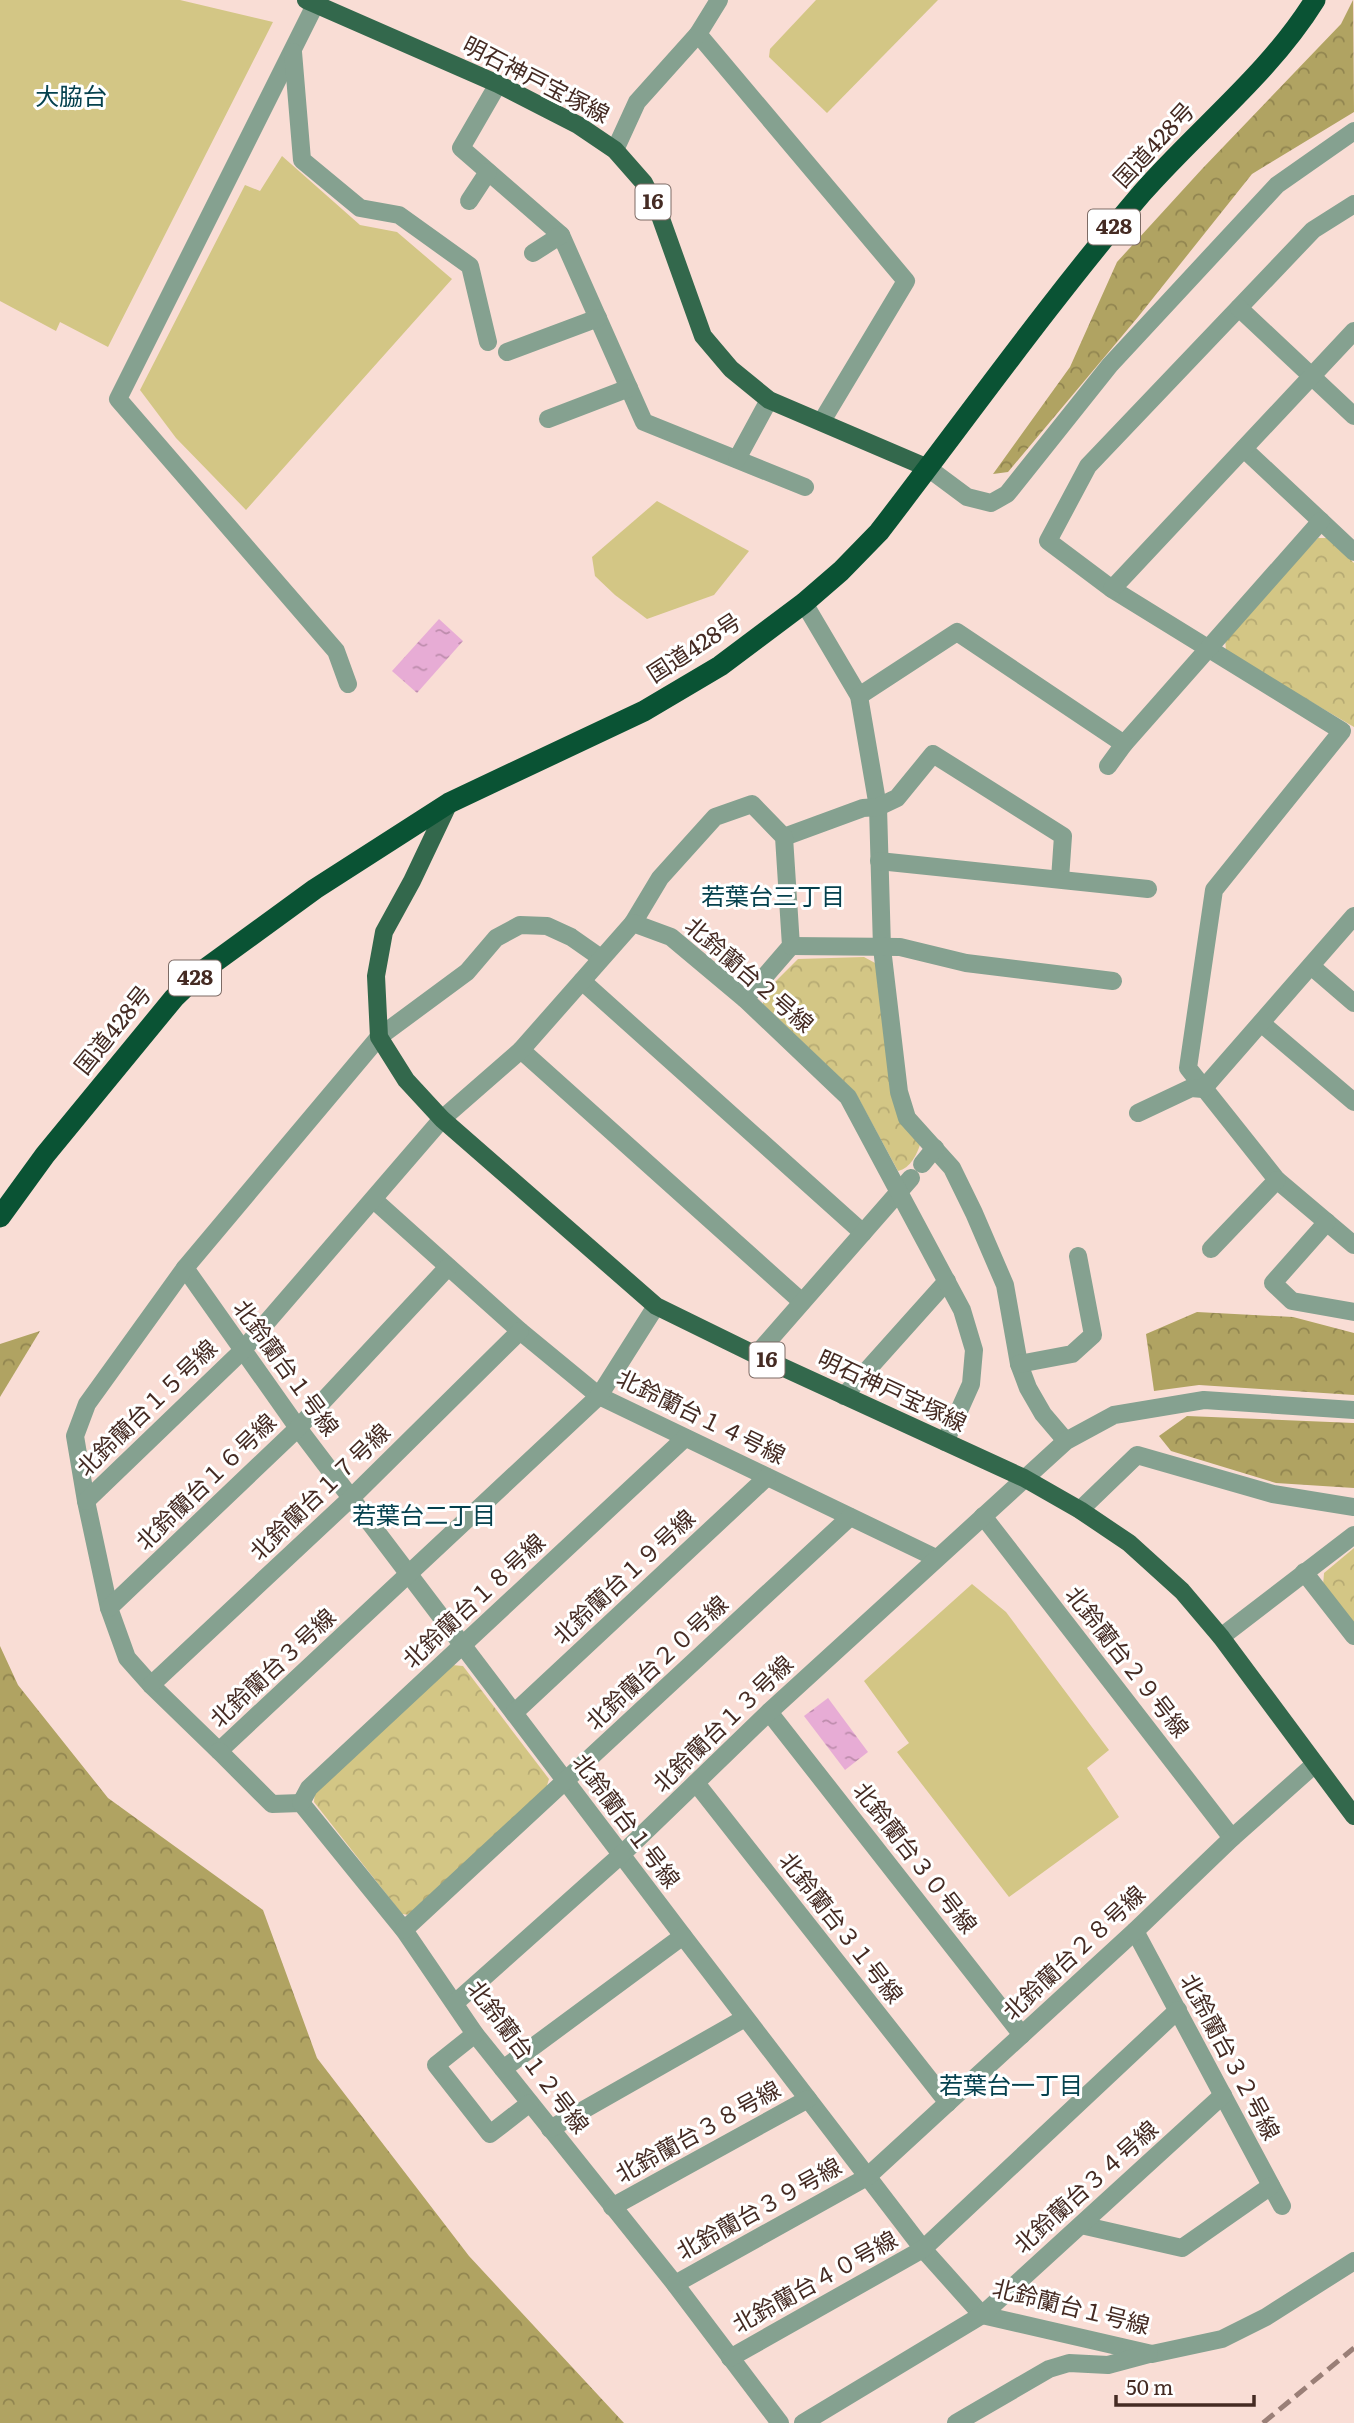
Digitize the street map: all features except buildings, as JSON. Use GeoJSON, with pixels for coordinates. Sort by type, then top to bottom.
{"type":"FeatureCollection","features":[{"type":"Feature","properties":{"kind":"highway","name":"国道428号"},"geometry":{"type":"LineString","coordinates":[[0,1217],[45,1155],[174,998],[201,972],[315,889],[449,803],[685,689],[804,603],[841,571],[879,533],[1105,238],[1145,190],[1256,76],[1300,24],[1315,0]]}},
{"type":"Feature","properties":{"kind":"main road","name":"明石神戸宝塚線"},"geometry":{"type":"LineString","coordinates":[[311,1],[498,84],[578,125],[615,150],[644,183],[703,335],[731,369],[769,400],[928,468]]}},
{"type":"Feature","properties":{"kind":"main road","name":"明石神戸宝塚線"},"geometry":{"type":"LineString","coordinates":[[449,803],[384,932],[376,976],[379,1037],[406,1080],[442,1119],[656,1306],[1024,1478],[1080,1510],[1129,1543],[1182,1591],[1221,1637],[1354,1816]]}},
{"type":"Feature","properties":{"kind":"street"},"geometry":{"type":"LineString","coordinates":[[615,150],[637,102],[698,34],[719,0]]}},
{"type":"Feature","properties":{"kind":"street"},"geometry":{"type":"LineString","coordinates":[[311,1],[293,50],[118,399],[336,650],[348,684]]}},
{"type":"Feature","properties":{"kind":"street"},"geometry":{"type":"LineString","coordinates":[[698,34],[906,281],[822,421]]}},
{"type":"Feature","properties":{"kind":"street"},"geometry":{"type":"LineString","coordinates":[[293,50],[302,160],[360,208],[399,215],[470,265],[488,342]]}},
{"type":"Feature","properties":{"kind":"street"},"geometry":{"type":"LineString","coordinates":[[498,84],[461,148],[561,235],[644,422],[806,487]]}},
{"type":"Feature","properties":{"kind":"street"},"geometry":{"type":"LineString","coordinates":[[928,468],[967,496],[990,503],[1007,494],[1110,365],[1277,185],[1354,131]]}},
{"type":"Feature","properties":{"kind":"street"},"geometry":{"type":"LineString","coordinates":[[469,201],[488,172]]}},
{"type":"Feature","properties":{"kind":"street"},"geometry":{"type":"LineString","coordinates":[[1354,204],[1313,230],[1088,466],[1048,541],[1112,589],[1342,731],[1214,890],[1188,1068],[1277,1180],[1354,1245]]}},
{"type":"Feature","properties":{"kind":"street"},"geometry":{"type":"LineString","coordinates":[[533,253],[561,235]]}},
{"type":"Feature","properties":{"kind":"street"},"geometry":{"type":"LineString","coordinates":[[1239,309],[1354,416]]}},
{"type":"Feature","properties":{"kind":"street"},"geometry":{"type":"LineString","coordinates":[[507,352],[598,318]]}},
{"type":"Feature","properties":{"kind":"street"},"geometry":{"type":"LineString","coordinates":[[1112,589],[1354,331]]}},
{"type":"Feature","properties":{"kind":"street"},"geometry":{"type":"LineString","coordinates":[[548,419],[629,388]]}},
{"type":"Feature","properties":{"kind":"street"},"geometry":{"type":"LineString","coordinates":[[737,459],[769,400]]}},
{"type":"Feature","properties":{"kind":"street"},"geometry":{"type":"LineString","coordinates":[[1244,449],[1354,552]]}},
{"type":"Feature","properties":{"kind":"street"},"geometry":{"type":"LineString","coordinates":[[1108,766],[1124,744],[1321,521]]}},
{"type":"Feature","properties":{"kind":"street"},"geometry":{"type":"LineString","coordinates":[[804,603],[859,696],[878,807],[882,948],[899,1092],[908,1118],[951,1168],[974,1213],[1005,1285],[1019,1364],[1028,1388],[1043,1414],[1066,1441]]}},
{"type":"Feature","properties":{"kind":"street"},"geometry":{"type":"LineString","coordinates":[[859,696],[957,632],[1124,744]]}},
{"type":"Feature","properties":{"kind":"street"},"geometry":{"type":"LineString","coordinates":[[784,837],[863,808],[878,807],[897,798],[933,754],[1063,836],[1060,879]]}},
{"type":"Feature","properties":{"kind":"street"},"geometry":{"type":"LineString","coordinates":[[242,1351],[442,1119],[521,1050],[634,923],[660,878],[715,817],[752,804],[784,837],[791,947],[745,999]]}},
{"type":"Feature","properties":{"kind":"street"},"geometry":{"type":"LineString","coordinates":[[879,862],[1148,889]]}},
{"type":"Feature","properties":{"kind":"street"},"geometry":{"type":"LineString","coordinates":[[1138,1113],[1191,1088],[1203,1088],[1354,916]]}},
{"type":"Feature","properties":{"kind":"street","name":"北鈴蘭台２号線"},"geometry":{"type":"LineString","coordinates":[[634,923],[671,937],[745,999],[848,1097],[911,1177],[947,1281],[962,1310],[974,1350],[971,1384],[945,1442]]}},
{"type":"Feature","properties":{"kind":"street"},"geometry":{"type":"LineString","coordinates":[[185,1268],[379,1037],[467,972],[496,938],[520,925],[547,926],[571,937],[601,958]]}},
{"type":"Feature","properties":{"kind":"street"},"geometry":{"type":"LineString","coordinates":[[791,947],[900,947],[967,963],[1113,981]]}},
{"type":"Feature","properties":{"kind":"street"},"geometry":{"type":"LineString","coordinates":[[1311,967],[1354,1003]]}},
{"type":"Feature","properties":{"kind":"street"},"geometry":{"type":"LineString","coordinates":[[582,981],[863,1233]]}},
{"type":"Feature","properties":{"kind":"street"},"geometry":{"type":"LineString","coordinates":[[1261,1023],[1354,1102]]}},
{"type":"Feature","properties":{"kind":"street"},"geometry":{"type":"LineString","coordinates":[[521,1050],[803,1302]]}},
{"type":"Feature","properties":{"kind":"street"},"geometry":{"type":"LineString","coordinates":[[756,1355],[934,1148]]}},
{"type":"Feature","properties":{"kind":"street"},"geometry":{"type":"LineString","coordinates":[[1211,1249],[1277,1180]]}},
{"type":"Feature","properties":{"kind":"street","name":"北鈴蘭台１４号線"},"geometry":{"type":"LineString","coordinates":[[374,1200],[520,1331],[599,1396],[936,1558]]}},
{"type":"Feature","properties":{"kind":"street"},"geometry":{"type":"LineString","coordinates":[[1327,1223],[1273,1283],[1292,1301],[1354,1312]]}},
{"type":"Feature","properties":{"kind":"street"},"geometry":{"type":"LineString","coordinates":[[1019,1364],[1072,1354],[1093,1335],[1078,1256]]}},
{"type":"Feature","properties":{"kind":"street","name":"北鈴蘭台１６号線"},"geometry":{"type":"LineString","coordinates":[[109,1608],[298,1428],[449,1267]]}},
{"type":"Feature","properties":{"kind":"street","name":"北鈴蘭台１号線"},"geometry":{"type":"LineString","coordinates":[[185,1268],[298,1428],[682,1936],[923,2249],[982,2315],[1152,2354],[1222,2339],[1266,2317],[1354,2260]]}},
{"type":"Feature","properties":{"kind":"street","name":"北鈴蘭台３号線"},"geometry":{"type":"LineString","coordinates":[[185,1268],[87,1404],[75,1436],[109,1608],[127,1658],[219,1751],[599,1396],[656,1306]]}},
{"type":"Feature","properties":{"kind":"street"},"geometry":{"type":"LineString","coordinates":[[844,1396],[947,1281]]}},
{"type":"Feature","properties":{"kind":"street","name":"北鈴蘭台１７号線"},"geometry":{"type":"LineString","coordinates":[[151,1685],[351,1498],[520,1331]]}},
{"type":"Feature","properties":{"kind":"street","name":"北鈴蘭台１５号線"},"geometry":{"type":"LineString","coordinates":[[86,1501],[242,1351]]}},
{"type":"Feature","properties":{"kind":"street","name":"北鈴蘭台１３号線"},"geometry":{"type":"LineString","coordinates":[[455,2003],[621,1855],[769,1712],[1066,1441],[1114,1415],[1204,1400],[1354,1409]]}},
{"type":"Feature","properties":{"kind":"street","name":"北鈴蘭台１８号線"},"geometry":{"type":"LineString","coordinates":[[301,1803],[309,1788],[685,1438]]}},
{"type":"Feature","properties":{"kind":"street"},"geometry":{"type":"LineString","coordinates":[[1080,1510],[1137,1455],[1273,1494],[1354,1507]]}},
{"type":"Feature","properties":{"kind":"street","name":"北鈴蘭台１９号線"},"geometry":{"type":"LineString","coordinates":[[514,1713],[767,1477]]}},
{"type":"Feature","properties":{"kind":"street","name":"北鈴蘭台２９号線"},"geometry":{"type":"LineString","coordinates":[[983,1516],[1232,1838]]}},
{"type":"Feature","properties":{"kind":"street","name":"北鈴蘭台２０号線"},"geometry":{"type":"LineString","coordinates":[[404,1930],[850,1517]]}},
{"type":"Feature","properties":{"kind":"street"},"geometry":{"type":"LineString","coordinates":[[1221,1637],[1354,1535]]}},
{"type":"Feature","properties":{"kind":"street"},"geometry":{"type":"LineString","coordinates":[[1304,1572],[1354,1636]]}},
{"type":"Feature","properties":{"kind":"street","name":"北鈴蘭台３０号線"},"geometry":{"type":"LineString","coordinates":[[769,1712],[1021,2035]]}},
{"type":"Feature","properties":{"kind":"street"},"geometry":{"type":"LineString","coordinates":[[219,1751],[272,1804],[301,1803]]}},
{"type":"Feature","properties":{"kind":"street","name":"北鈴蘭台２８号線"},"geometry":{"type":"LineString","coordinates":[[867,2177],[1315,1764]]}},
{"type":"Feature","properties":{"kind":"street","name":"北鈴蘭台３１号線"},"geometry":{"type":"LineString","coordinates":[[696,1783],[948,2103]]}},
{"type":"Feature","properties":{"kind":"street","name":"北鈴蘭台１２号線"},"geometry":{"type":"LineString","coordinates":[[301,1803],[404,1930],[475,2034],[675,2284],[780,2423]]}},
{"type":"Feature","properties":{"kind":"street","name":"北鈴蘭台３２号線"},"geometry":{"type":"LineString","coordinates":[[1135,1931],[1282,2206]]}},
{"type":"Feature","properties":{"kind":"street"},"geometry":{"type":"LineString","coordinates":[[503,2069],[682,1936]]}},
{"type":"Feature","properties":{"kind":"street","name":"北鈴蘭台４０号線"},"geometry":{"type":"LineString","coordinates":[[730,2357],[923,2249],[1178,2010]]}},
{"type":"Feature","properties":{"kind":"street"},"geometry":{"type":"LineString","coordinates":[[550,2129],[746,2018]]}},
{"type":"Feature","properties":{"kind":"street"},"geometry":{"type":"LineString","coordinates":[[475,2034],[436,2065],[490,2134],[530,2103]]}},
{"type":"Feature","properties":{"kind":"street","name":"北鈴蘭台３４号線"},"geometry":{"type":"LineString","coordinates":[[982,2315],[1223,2095]]}},
{"type":"Feature","properties":{"kind":"street","name":"北鈴蘭台３８号線"},"geometry":{"type":"LineString","coordinates":[[612,2207],[807,2099]]}},
{"type":"Feature","properties":{"kind":"street","name":"北鈴蘭台３９号線"},"geometry":{"type":"LineString","coordinates":[[675,2284],[867,2177]]}},
{"type":"Feature","properties":{"kind":"street"},"geometry":{"type":"LineString","coordinates":[[1081,2225],[1182,2248],[1271,2186]]}},
{"type":"Feature","properties":{"kind":"street"},"geometry":{"type":"LineString","coordinates":[[803,2423],[982,2315]]}},
{"type":"Feature","properties":{"kind":"street"},"geometry":{"type":"LineString","coordinates":[[956,2423],[1049,2369],[1069,2363],[1108,2365],[1152,2354]]}},
{"type":"Feature","properties":{"kind":"green space"},"geometry":{"type":"Polygon","coordinates":[[[0,0],[180,0],[273,22],[108,347],[60,322],[56,331],[0,301],[0,0]]]}},
{"type":"Feature","properties":{"kind":"green space"},"geometry":{"type":"Polygon","coordinates":[[[816,0],[938,0],[827,113],[769,57],[770,49],[816,0]]]}},
{"type":"Feature","properties":{"kind":"green space"},"geometry":{"type":"Polygon","coordinates":[[[1353,0],[1354,112],[1252,174],[1138,317],[1008,472],[993,474],[1070,367],[1117,262],[1341,24],[1353,0]]]}},
{"type":"Feature","properties":{"kind":"green space"},"geometry":{"type":"Polygon","coordinates":[[[282,156],[360,225],[397,232],[452,279],[246,510],[176,438],[140,390],[245,185],[260,191],[282,156]]]}},
{"type":"Feature","properties":{"kind":"green space"},"geometry":{"type":"Polygon","coordinates":[[[657,501],[749,551],[714,595],[647,619],[595,576],[592,557],[657,501]]]}},
{"type":"Feature","properties":{"kind":"green space"},"geometry":{"type":"Polygon","coordinates":[[[1318,538],[1328,538],[1354,563],[1354,727],[1226,652],[1225,636],[1318,538]]]}},
{"type":"Feature","properties":{"kind":"green space"},"geometry":{"type":"Polygon","coordinates":[[[864,957],[877,964],[892,1094],[921,1142],[910,1164],[898,1171],[855,1092],[763,1004],[763,994],[798,959],[864,957]]]}},
{"type":"Feature","properties":{"kind":"green space"},"geometry":{"type":"Polygon","coordinates":[[[1197,1312],[1293,1317],[1354,1333],[1354,1395],[1199,1385],[1154,1391],[1146,1334],[1197,1312]]]}},
{"type":"Feature","properties":{"kind":"green space"},"geometry":{"type":"Polygon","coordinates":[[[40,1331],[0,1397],[0,1344],[40,1331]]]}},
{"type":"Feature","properties":{"kind":"green space"},"geometry":{"type":"Polygon","coordinates":[[[1187,1416],[1354,1423],[1354,1488],[1276,1483],[1171,1451],[1159,1436],[1187,1416]]]}},
{"type":"Feature","properties":{"kind":"green space"},"geometry":{"type":"Polygon","coordinates":[[[1354,1548],[1354,1625],[1323,1586],[1324,1573],[1354,1548]]]}},
{"type":"Feature","properties":{"kind":"green space"},"geometry":{"type":"Polygon","coordinates":[[[972,1584],[1006,1612],[1109,1750],[1087,1768],[1119,1817],[1009,1897],[897,1752],[909,1743],[864,1681],[972,1584]]]}},
{"type":"Feature","properties":{"kind":"green space"},"geometry":{"type":"Polygon","coordinates":[[[0,1646],[18,1685],[108,1798],[263,1910],[317,2058],[469,2256],[624,2423],[0,2423],[0,1646]]]}},
{"type":"Feature","properties":{"kind":"green space"},"geometry":{"type":"Polygon","coordinates":[[[452,1665],[463,1666],[549,1779],[545,1792],[410,1915],[402,1914],[314,1802],[315,1791],[452,1665]]]}},
{"type":"Feature","properties":{"kind":"water"},"geometry":{"type":"Polygon","coordinates":[[[439,619],[463,641],[417,693],[392,671],[439,619]]]}},
{"type":"Feature","properties":{"kind":"water"},"geometry":{"type":"Polygon","coordinates":[[[828,1698],[868,1752],[845,1770],[804,1716],[828,1698]]]}},
{"type":"Feature","properties":{"kind":"railway"},"geometry":{"type":"LineString","coordinates":[[1263,2423],[1354,2348]]}},
{"type":"Feature","properties":{"kind":"district","name":"大脇台"},"geometry":{"type":"Point","coordinates":[71,97]}},
{"type":"Feature","properties":{"kind":"district","name":"若葉台三丁目"},"geometry":{"type":"Point","coordinates":[773,897]}},
{"type":"Feature","properties":{"kind":"district","name":"若葉台二丁目"},"geometry":{"type":"Point","coordinates":[424,1516]}},
{"type":"Feature","properties":{"kind":"district","name":"若葉台一丁目"},"geometry":{"type":"Point","coordinates":[1011,2086]}}]}
